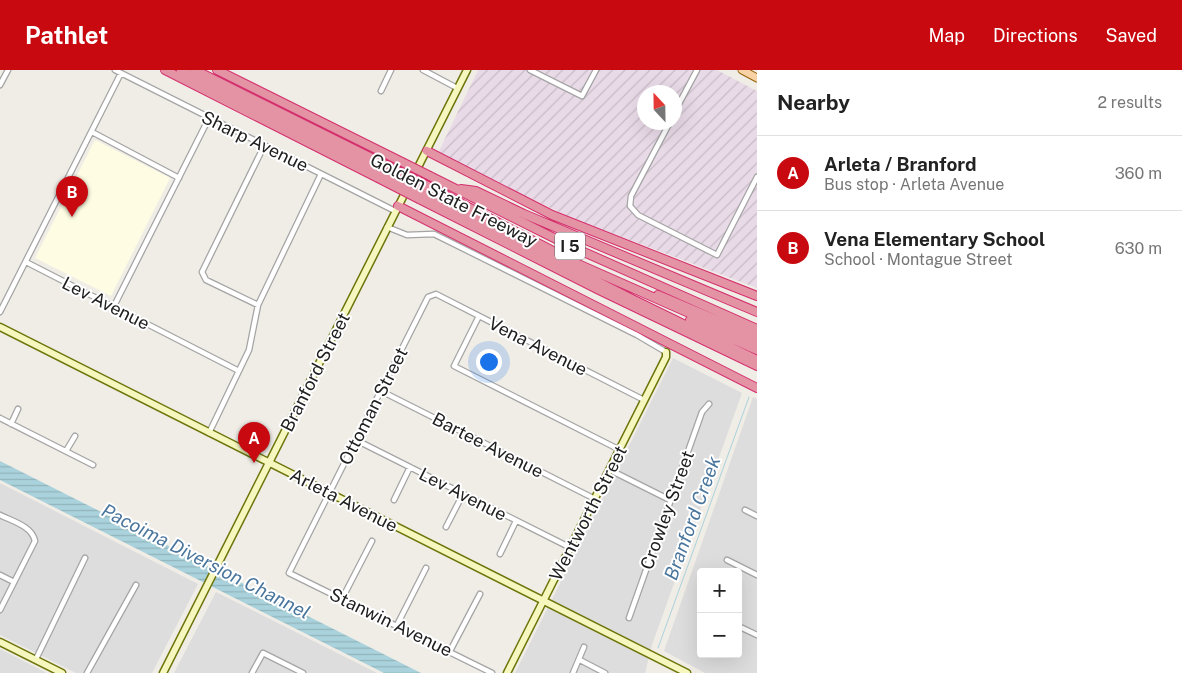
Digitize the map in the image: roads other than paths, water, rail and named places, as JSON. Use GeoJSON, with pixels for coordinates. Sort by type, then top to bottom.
{"type":"FeatureCollection","features":[{"type":"Feature","properties":{"kind":"highway","name":"Golden State Freeway"},"geometry":{"type":"LineString","coordinates":[[165,70],[379,174],[422,192],[599,290],[757,366]]}},
{"type":"Feature","properties":{"kind":"highway"},"geometry":{"type":"LineString","coordinates":[[181,70],[379,174]]}},
{"type":"Feature","properties":{"kind":"highway"},"geometry":{"type":"LineString","coordinates":[[195,70],[398,171],[422,192],[757,360]]}},
{"type":"Feature","properties":{"kind":"highway","name":"Golden State Freeway"},"geometry":{"type":"LineString","coordinates":[[217,70],[616,268],[757,329]]}},
{"type":"Feature","properties":{"kind":"highway"},"geometry":{"type":"LineString","coordinates":[[427,151],[552,215],[757,296]]}},
{"type":"Feature","properties":{"kind":"highway"},"geometry":{"type":"LineString","coordinates":[[454,188],[476,191],[524,214],[757,312]]}},
{"type":"Feature","properties":{"kind":"highway"},"geometry":{"type":"LineString","coordinates":[[422,192],[757,337]]}},
{"type":"Feature","properties":{"kind":"highway"},"geometry":{"type":"LineString","coordinates":[[396,209],[757,388]]}},
{"type":"Feature","properties":{"kind":"highway"},"geometry":{"type":"LineString","coordinates":[[569,257],[578,264],[666,305],[757,344]]}},
{"type":"Feature","properties":{"kind":"highway"},"geometry":{"type":"LineString","coordinates":[[615,290],[757,350]]}},
{"type":"Feature","properties":{"kind":"main road","name":"Branford Street"},"geometry":{"type":"LineString","coordinates":[[164,673],[467,70]]}},
{"type":"Feature","properties":{"kind":"main road"},"geometry":{"type":"LineString","coordinates":[[742,70],[757,78]]}},
{"type":"Feature","properties":{"kind":"main road","name":"Arleta Avenue"},"geometry":{"type":"LineString","coordinates":[[0,327],[688,673]]}},
{"type":"Feature","properties":{"kind":"main road","name":"Wentworth Street"},"geometry":{"type":"LineString","coordinates":[[507,673],[666,358],[666,352]]}},
{"type":"Feature","properties":{"kind":"main road"},"geometry":{"type":"LineString","coordinates":[[0,642],[62,673]]}},
{"type":"Feature","properties":{"kind":"street"},"geometry":{"type":"LineString","coordinates":[[0,85],[8,70]]}},
{"type":"Feature","properties":{"kind":"street","name":"Sharp Avenue"},"geometry":{"type":"LineString","coordinates":[[115,70],[264,146],[396,209]]}},
{"type":"Feature","properties":{"kind":"street"},"geometry":{"type":"LineString","coordinates":[[381,91],[391,70]]}},
{"type":"Feature","properties":{"kind":"street"},"geometry":{"type":"LineString","coordinates":[[423,70],[457,88]]}},
{"type":"Feature","properties":{"kind":"street"},"geometry":{"type":"LineString","coordinates":[[530,70],[582,96],[596,70]]}},
{"type":"Feature","properties":{"kind":"street"},"geometry":{"type":"LineString","coordinates":[[682,98],[697,70]]}},
{"type":"Feature","properties":{"kind":"street"},"geometry":{"type":"LineString","coordinates":[[0,312],[121,73]]}},
{"type":"Feature","properties":{"kind":"street"},"geometry":{"type":"LineString","coordinates":[[114,306],[209,118]]}},
{"type":"Feature","properties":{"kind":"street"},"geometry":{"type":"LineString","coordinates":[[666,130],[631,196],[630,206],[638,215],[717,255],[757,177]]}},
{"type":"Feature","properties":{"kind":"street"},"geometry":{"type":"LineString","coordinates":[[92,132],[179,178]]}},
{"type":"Feature","properties":{"kind":"street"},"geometry":{"type":"LineString","coordinates":[[258,305],[206,280],[202,276],[202,272],[264,146]]}},
{"type":"Feature","properties":{"kind":"street"},"geometry":{"type":"LineString","coordinates":[[209,433],[249,350],[258,305],[321,174]]}},
{"type":"Feature","properties":{"kind":"street"},"geometry":{"type":"LineString","coordinates":[[388,227],[407,235],[434,234],[637,335],[666,352]]}},
{"type":"Feature","properties":{"kind":"street","name":"Lev Avenue"},"geometry":{"type":"LineString","coordinates":[[26,262],[239,371]]}},
{"type":"Feature","properties":{"kind":"street","name":"Vena Avenue"},"geometry":{"type":"LineString","coordinates":[[431,295],[436,294],[644,400]]}},
{"type":"Feature","properties":{"kind":"street","name":"Ottoman Street"},"geometry":{"type":"LineString","coordinates":[[289,572],[428,297],[431,295]]}},
{"type":"Feature","properties":{"kind":"street"},"geometry":{"type":"LineString","coordinates":[[480,316],[454,366],[620,450]]}},
{"type":"Feature","properties":{"kind":"street","name":"Bartee Avenue"},"geometry":{"type":"LineString","coordinates":[[380,391],[595,499]]}},
{"type":"Feature","properties":{"kind":"street","name":"Crowley Street"},"geometry":{"type":"LineString","coordinates":[[629,618],[702,412],[708,404]]}},
{"type":"Feature","properties":{"kind":"street"},"geometry":{"type":"LineString","coordinates":[[11,424],[18,409]]}},
{"type":"Feature","properties":{"kind":"street"},"geometry":{"type":"LineString","coordinates":[[0,418],[94,465]]}},
{"type":"Feature","properties":{"kind":"street"},"geometry":{"type":"LineString","coordinates":[[66,451],[75,436]]}},
{"type":"Feature","properties":{"kind":"street","name":"Lev Avenue"},"geometry":{"type":"LineString","coordinates":[[356,440],[571,548]]}},
{"type":"Feature","properties":{"kind":"street"},"geometry":{"type":"LineString","coordinates":[[394,500],[410,468]]}},
{"type":"Feature","properties":{"kind":"street"},"geometry":{"type":"LineString","coordinates":[[610,470],[670,500]]}},
{"type":"Feature","properties":{"kind":"street"},"geometry":{"type":"LineString","coordinates":[[446,527],[463,494]]}},
{"type":"Feature","properties":{"kind":"street"},"geometry":{"type":"LineString","coordinates":[[745,510],[757,516]]}},
{"type":"Feature","properties":{"kind":"street"},"geometry":{"type":"LineString","coordinates":[[0,515],[34,534],[35,540],[0,610]]}},
{"type":"Feature","properties":{"kind":"street"},"geometry":{"type":"LineString","coordinates":[[500,554],[516,521]]}},
{"type":"Feature","properties":{"kind":"street"},"geometry":{"type":"LineString","coordinates":[[343,597],[372,541]]}},
{"type":"Feature","properties":{"kind":"street"},"geometry":{"type":"LineString","coordinates":[[36,660],[85,558]]}},
{"type":"Feature","properties":{"kind":"street"},"geometry":{"type":"LineString","coordinates":[[727,560],[757,575]]}},
{"type":"Feature","properties":{"kind":"street"},"geometry":{"type":"LineString","coordinates":[[397,624],[426,568]]}},
{"type":"Feature","properties":{"kind":"street","name":"Stanwin Avenue"},"geometry":{"type":"LineString","coordinates":[[289,572],[343,597],[492,673]]}},
{"type":"Feature","properties":{"kind":"street"},"geometry":{"type":"LineString","coordinates":[[0,576],[14,582]]}},
{"type":"Feature","properties":{"kind":"street"},"geometry":{"type":"LineString","coordinates":[[87,673],[136,585]]}},
{"type":"Feature","properties":{"kind":"street"},"geometry":{"type":"LineString","coordinates":[[450,651],[480,594]]}},
{"type":"Feature","properties":{"kind":"street"},"geometry":{"type":"LineString","coordinates":[[742,628],[757,635]]}},
{"type":"Feature","properties":{"kind":"street"},"geometry":{"type":"LineString","coordinates":[[573,673],[584,647]]}},
{"type":"Feature","properties":{"kind":"street"},"geometry":{"type":"LineString","coordinates":[[252,673],[263,653],[303,673]]}},
{"type":"Feature","properties":{"kind":"street"},"geometry":{"type":"LineString","coordinates":[[580,660],[605,673]]}},
{"type":"Feature","properties":{"kind":"water"},"geometry":{"type":"Polygon","coordinates":[[[0,461],[421,673],[384,673],[0,480],[0,461]]]}},
{"type":"Feature","properties":{"kind":"waterway","name":"Branford Creek"},"geometry":{"type":"LineString","coordinates":[[658,648],[749,397]]}},
{"type":"Feature","properties":{"kind":"place","name":"Vena Elementary School"},"geometry":{"type":"Point","coordinates":[72,217]}},
{"type":"Feature","properties":{"kind":"place","name":"Arleta / Branford"},"geometry":{"type":"Point","coordinates":[254,463]}},
{"type":"Feature","properties":{"kind":"water label","name":"Pacoima Diversion Channel"},"geometry":{"type":"Point","coordinates":[206,561]}}]}
